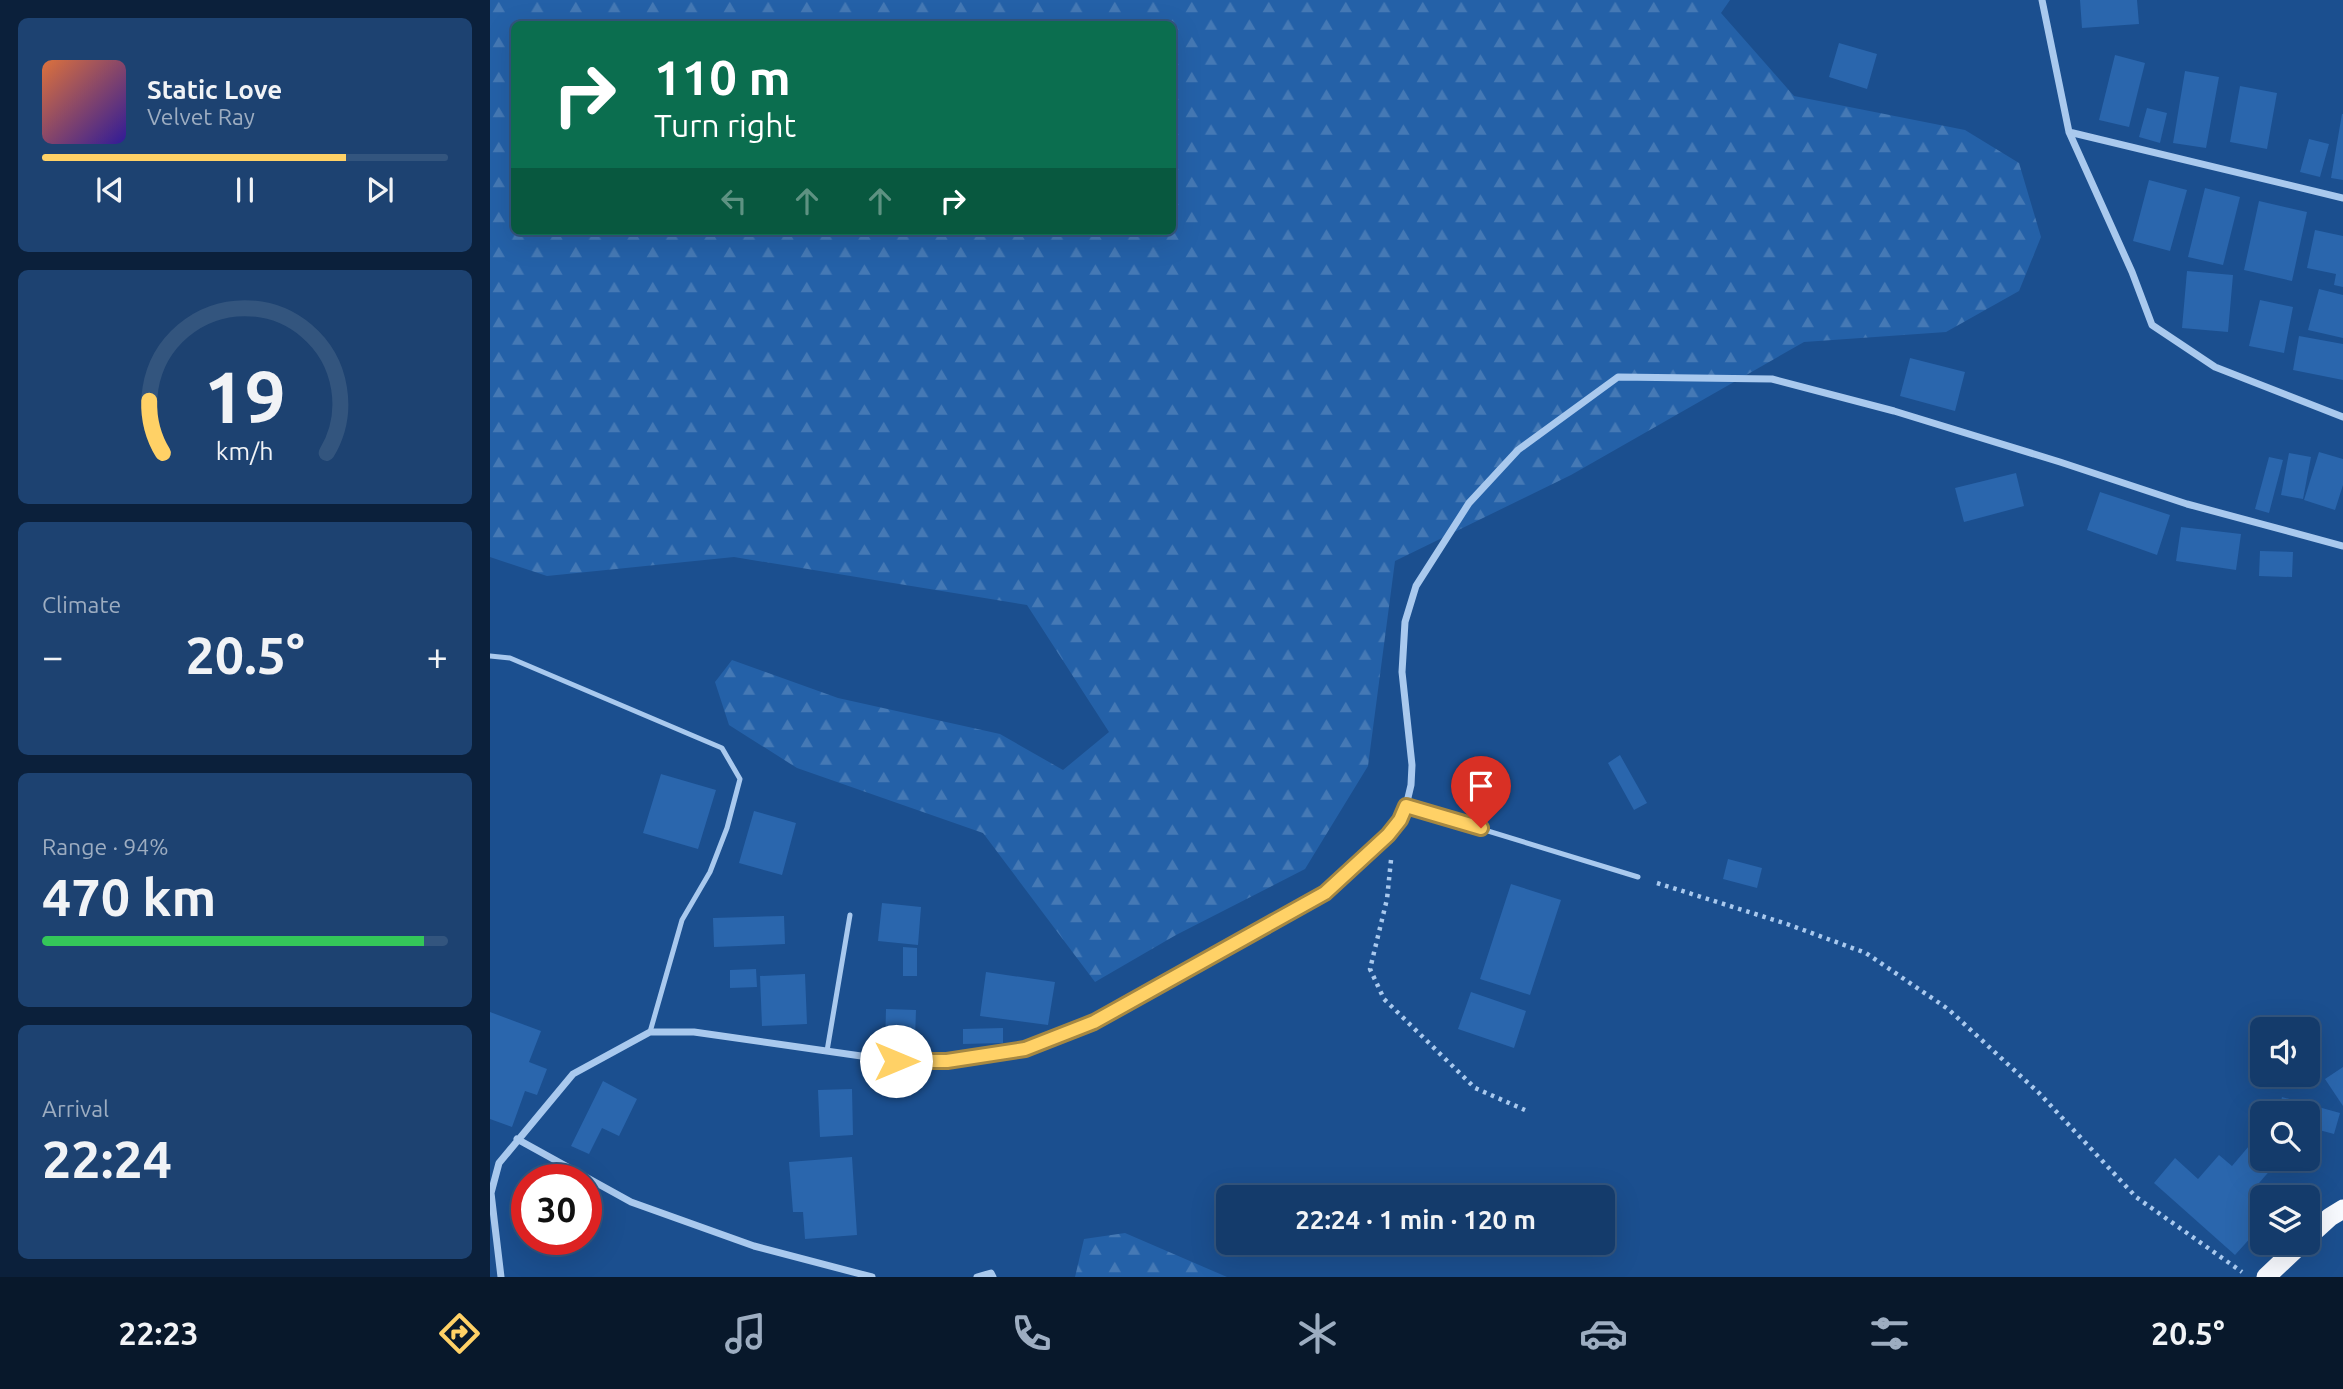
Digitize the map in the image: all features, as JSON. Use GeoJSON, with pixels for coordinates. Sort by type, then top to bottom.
{"type":"FeatureCollection","features":[{"type":"Feature","properties":{"kind":"highway"},"geometry":{"type":"LineString","coordinates":[[2320,1226],[2343,1209]]}},
{"type":"Feature","properties":{"kind":"highway"},"geometry":{"type":"LineString","coordinates":[[2266,1277],[2289,1255]]}},
{"type":"Feature","properties":{"kind":"street"},"geometry":{"type":"LineString","coordinates":[[2042,0],[2069,132],[2132,272],[2152,325],[2215,367],[2343,417]]}},
{"type":"Feature","properties":{"kind":"street"},"geometry":{"type":"LineString","coordinates":[[2069,132],[2343,198]]}},
{"type":"Feature","properties":{"kind":"street"},"geometry":{"type":"LineString","coordinates":[[501,1277],[491,1193],[499,1163],[573,1074],[650,1032],[694,1032],[896,1061],[947,1061],[1025,1049],[1094,1022],[1325,893],[1388,835],[1400,820],[1406,806],[1412,765],[1402,672],[1405,622],[1416,586],[1469,503],[1518,450],[1618,377],[1772,379],[1894,411],[2187,504],[2343,546]]}},
{"type":"Feature","properties":{"kind":"street"},"geometry":{"type":"LineString","coordinates":[[517,1139],[631,1202],[754,1246],[872,1277]]}},
{"type":"Feature","properties":{"kind":"street"},"geometry":{"type":"LineString","coordinates":[[977,1277],[991,1273],[993,1277]]}},
{"type":"Feature","properties":{"kind":"lane"},"geometry":{"type":"LineString","coordinates":[[490,656],[510,658],[722,748],[740,779],[727,828],[710,872],[682,920],[650,1032]]}},
{"type":"Feature","properties":{"kind":"lane"},"geometry":{"type":"LineString","coordinates":[[1406,806],[1638,877]]}},
{"type":"Feature","properties":{"kind":"lane"},"geometry":{"type":"LineString","coordinates":[[827,1051],[849,915]]}},
{"type":"Feature","properties":{"kind":"path"},"geometry":{"type":"LineString","coordinates":[[1388,835],[1392,865],[1387,899],[1370,969],[1384,999],[1475,1088],[1525,1110]]}},
{"type":"Feature","properties":{"kind":"path"},"geometry":{"type":"LineString","coordinates":[[1638,877],[1787,924],[1866,953],[1948,1009],[2039,1093],[2136,1197],[2248,1277]]}},
{"type":"Feature","properties":{"kind":"green space"},"geometry":{"type":"Polygon","coordinates":[[[490,0],[1730,0],[1721,13],[1794,96],[1965,130],[2019,163],[2041,237],[2019,291],[1946,332],[1804,342],[1571,475],[1395,561],[1368,766],[1305,869],[1176,935],[1095,982],[983,833],[797,768],[729,725],[715,682],[732,660],[838,698],[1000,734],[1063,770],[1109,732],[1027,605],[734,557],[547,576],[490,557],[490,0]]]}},
{"type":"Feature","properties":{"kind":"green space"},"geometry":{"type":"Polygon","coordinates":[[[1125,1233],[1227,1277],[1075,1277],[1084,1239],[1125,1233]]]}},
{"type":"Feature","properties":{"kind":"building"},"geometry":{"type":"Polygon","coordinates":[[[2080,0],[2137,0],[2139,24],[2082,28],[2080,0]]]}},
{"type":"Feature","properties":{"kind":"building"},"geometry":{"type":"Polygon","coordinates":[[[1839,43],[1877,54],[1867,89],[1829,77],[1839,43]]]}},
{"type":"Feature","properties":{"kind":"building"},"geometry":{"type":"Polygon","coordinates":[[[2115,55],[2145,63],[2129,127],[2099,120],[2115,55]]]}},
{"type":"Feature","properties":{"kind":"building"},"geometry":{"type":"Polygon","coordinates":[[[2185,71],[2219,77],[2206,148],[2173,143],[2185,71]]]}},
{"type":"Feature","properties":{"kind":"building"},"geometry":{"type":"Polygon","coordinates":[[[2240,86],[2277,93],[2267,149],[2230,142],[2240,86]]]}},
{"type":"Feature","properties":{"kind":"building"},"geometry":{"type":"Polygon","coordinates":[[[2147,108],[2167,113],[2160,143],[2139,137],[2147,108]]]}},
{"type":"Feature","properties":{"kind":"building"},"geometry":{"type":"Polygon","coordinates":[[[2343,114],[2343,180],[2331,178],[2343,114]]]}},
{"type":"Feature","properties":{"kind":"building"},"geometry":{"type":"Polygon","coordinates":[[[2309,139],[2329,144],[2320,177],[2300,172],[2309,139]]]}},
{"type":"Feature","properties":{"kind":"building"},"geometry":{"type":"Polygon","coordinates":[[[2149,180],[2187,190],[2170,251],[2133,241],[2149,180]]]}},
{"type":"Feature","properties":{"kind":"building"},"geometry":{"type":"Polygon","coordinates":[[[2205,188],[2240,197],[2223,265],[2188,257],[2205,188]]]}},
{"type":"Feature","properties":{"kind":"building"},"geometry":{"type":"Polygon","coordinates":[[[2259,201],[2307,212],[2292,281],[2244,270],[2259,201]]]}},
{"type":"Feature","properties":{"kind":"building"},"geometry":{"type":"Polygon","coordinates":[[[2315,230],[2343,236],[2343,287],[2334,285],[2336,274],[2307,268],[2315,230]]]}},
{"type":"Feature","properties":{"kind":"building"},"geometry":{"type":"Polygon","coordinates":[[[2187,271],[2233,275],[2228,332],[2182,328],[2187,271]]]}},
{"type":"Feature","properties":{"kind":"building"},"geometry":{"type":"Polygon","coordinates":[[[2319,289],[2343,295],[2343,338],[2308,330],[2319,289]]]}},
{"type":"Feature","properties":{"kind":"building"},"geometry":{"type":"Polygon","coordinates":[[[2260,300],[2293,307],[2284,353],[2249,346],[2260,300]]]}},
{"type":"Feature","properties":{"kind":"building"},"geometry":{"type":"Polygon","coordinates":[[[2299,336],[2343,344],[2343,380],[2293,370],[2299,336]]]}},
{"type":"Feature","properties":{"kind":"building"},"geometry":{"type":"Polygon","coordinates":[[[1910,358],[1965,372],[1955,411],[1900,396],[1910,358]]]}},
{"type":"Feature","properties":{"kind":"building"},"geometry":{"type":"Polygon","coordinates":[[[2319,452],[2343,459],[2343,485],[2335,510],[2304,500],[2319,452]]]}},
{"type":"Feature","properties":{"kind":"building"},"geometry":{"type":"Polygon","coordinates":[[[2289,453],[2311,457],[2303,499],[2281,495],[2289,453]]]}},
{"type":"Feature","properties":{"kind":"building"},"geometry":{"type":"Polygon","coordinates":[[[2269,457],[2283,460],[2269,513],[2255,509],[2269,457]]]}},
{"type":"Feature","properties":{"kind":"building"},"geometry":{"type":"Polygon","coordinates":[[[2016,473],[2024,506],[1964,522],[1955,488],[2016,473]]]}},
{"type":"Feature","properties":{"kind":"building"},"geometry":{"type":"Polygon","coordinates":[[[2100,492],[2170,515],[2157,555],[2087,530],[2100,492]]]}},
{"type":"Feature","properties":{"kind":"building"},"geometry":{"type":"Polygon","coordinates":[[[2181,527],[2241,534],[2236,570],[2176,561],[2181,527]]]}},
{"type":"Feature","properties":{"kind":"building"},"geometry":{"type":"Polygon","coordinates":[[[2260,551],[2293,552],[2292,577],[2259,576],[2260,551]]]}},
{"type":"Feature","properties":{"kind":"building"},"geometry":{"type":"Polygon","coordinates":[[[1620,755],[1647,803],[1634,810],[1608,763],[1620,755]]]}},
{"type":"Feature","properties":{"kind":"building"},"geometry":{"type":"Polygon","coordinates":[[[661,774],[716,790],[698,849],[643,833],[661,774]]]}},
{"type":"Feature","properties":{"kind":"building"},"geometry":{"type":"Polygon","coordinates":[[[754,811],[796,823],[782,875],[739,863],[754,811]]]}},
{"type":"Feature","properties":{"kind":"building"},"geometry":{"type":"Polygon","coordinates":[[[1728,859],[1762,868],[1757,888],[1723,879],[1728,859]]]}},
{"type":"Feature","properties":{"kind":"building"},"geometry":{"type":"Polygon","coordinates":[[[1511,884],[1561,900],[1530,995],[1480,979],[1511,884]]]}},
{"type":"Feature","properties":{"kind":"building"},"geometry":{"type":"Polygon","coordinates":[[[882,903],[921,907],[918,945],[878,941],[882,903]]]}},
{"type":"Feature","properties":{"kind":"building"},"geometry":{"type":"Polygon","coordinates":[[[784,916],[785,944],[714,947],[713,918],[784,916]]]}},
{"type":"Feature","properties":{"kind":"building"},"geometry":{"type":"Polygon","coordinates":[[[903,947],[917,948],[917,976],[903,976],[903,947]]]}},
{"type":"Feature","properties":{"kind":"building"},"geometry":{"type":"Polygon","coordinates":[[[756,969],[757,987],[730,988],[730,970],[756,969]]]}},
{"type":"Feature","properties":{"kind":"building"},"geometry":{"type":"Polygon","coordinates":[[[986,972],[1055,982],[1048,1025],[980,1016],[986,972]]]}},
{"type":"Feature","properties":{"kind":"building"},"geometry":{"type":"Polygon","coordinates":[[[805,974],[807,1024],[762,1026],[760,976],[805,974]]]}},
{"type":"Feature","properties":{"kind":"building"},"geometry":{"type":"Polygon","coordinates":[[[1471,992],[1526,1011],[1514,1048],[1458,1029],[1471,992]]]}},
{"type":"Feature","properties":{"kind":"building"},"geometry":{"type":"Polygon","coordinates":[[[886,1009],[916,1010],[915,1039],[909,1048],[885,1047],[886,1009]]]}},
{"type":"Feature","properties":{"kind":"building"},"geometry":{"type":"Polygon","coordinates":[[[490,1012],[541,1031],[529,1062],[547,1069],[537,1095],[525,1091],[512,1127],[490,1119],[490,1012]]]}},
{"type":"Feature","properties":{"kind":"building"},"geometry":{"type":"Polygon","coordinates":[[[1003,1028],[1003,1043],[963,1044],[963,1029],[1003,1028]]]}},
{"type":"Feature","properties":{"kind":"building"},"geometry":{"type":"Polygon","coordinates":[[[2343,1067],[2343,1106],[2325,1079],[2343,1067]]]}},
{"type":"Feature","properties":{"kind":"building"},"geometry":{"type":"Polygon","coordinates":[[[603,1081],[637,1099],[619,1136],[602,1128],[589,1154],[571,1146],[603,1081]]]}},
{"type":"Feature","properties":{"kind":"building"},"geometry":{"type":"Polygon","coordinates":[[[852,1089],[853,1135],[820,1137],[818,1090],[852,1089]]]}},
{"type":"Feature","properties":{"kind":"building"},"geometry":{"type":"Polygon","coordinates":[[[2282,1097],[2296,1101],[2281,1101],[2282,1097]]]}},
{"type":"Feature","properties":{"kind":"building"},"geometry":{"type":"Polygon","coordinates":[[[2320,1107],[2340,1113],[2334,1134],[2320,1130],[2320,1107]]]}},
{"type":"Feature","properties":{"kind":"building"},"geometry":{"type":"Polygon","coordinates":[[[2249,1146],[2250,1171],[2270,1171],[2257,1185],[2250,1185],[2250,1238],[2235,1255],[2154,1183],[2175,1158],[2198,1179],[2219,1155],[2232,1166],[2249,1146]]]}},
{"type":"Feature","properties":{"kind":"building"},"geometry":{"type":"Polygon","coordinates":[[[852,1157],[857,1235],[805,1239],[803,1212],[793,1212],[789,1162],[852,1157]]]}},
{"type":"Feature","properties":{"kind":"route"},"geometry":{"type":"LineString","coordinates":[[896,1061],[947,1061],[1025,1049],[1094,1022],[1325,893],[1388,835],[1400,820],[1406,806],[1481,828]]}}]}
